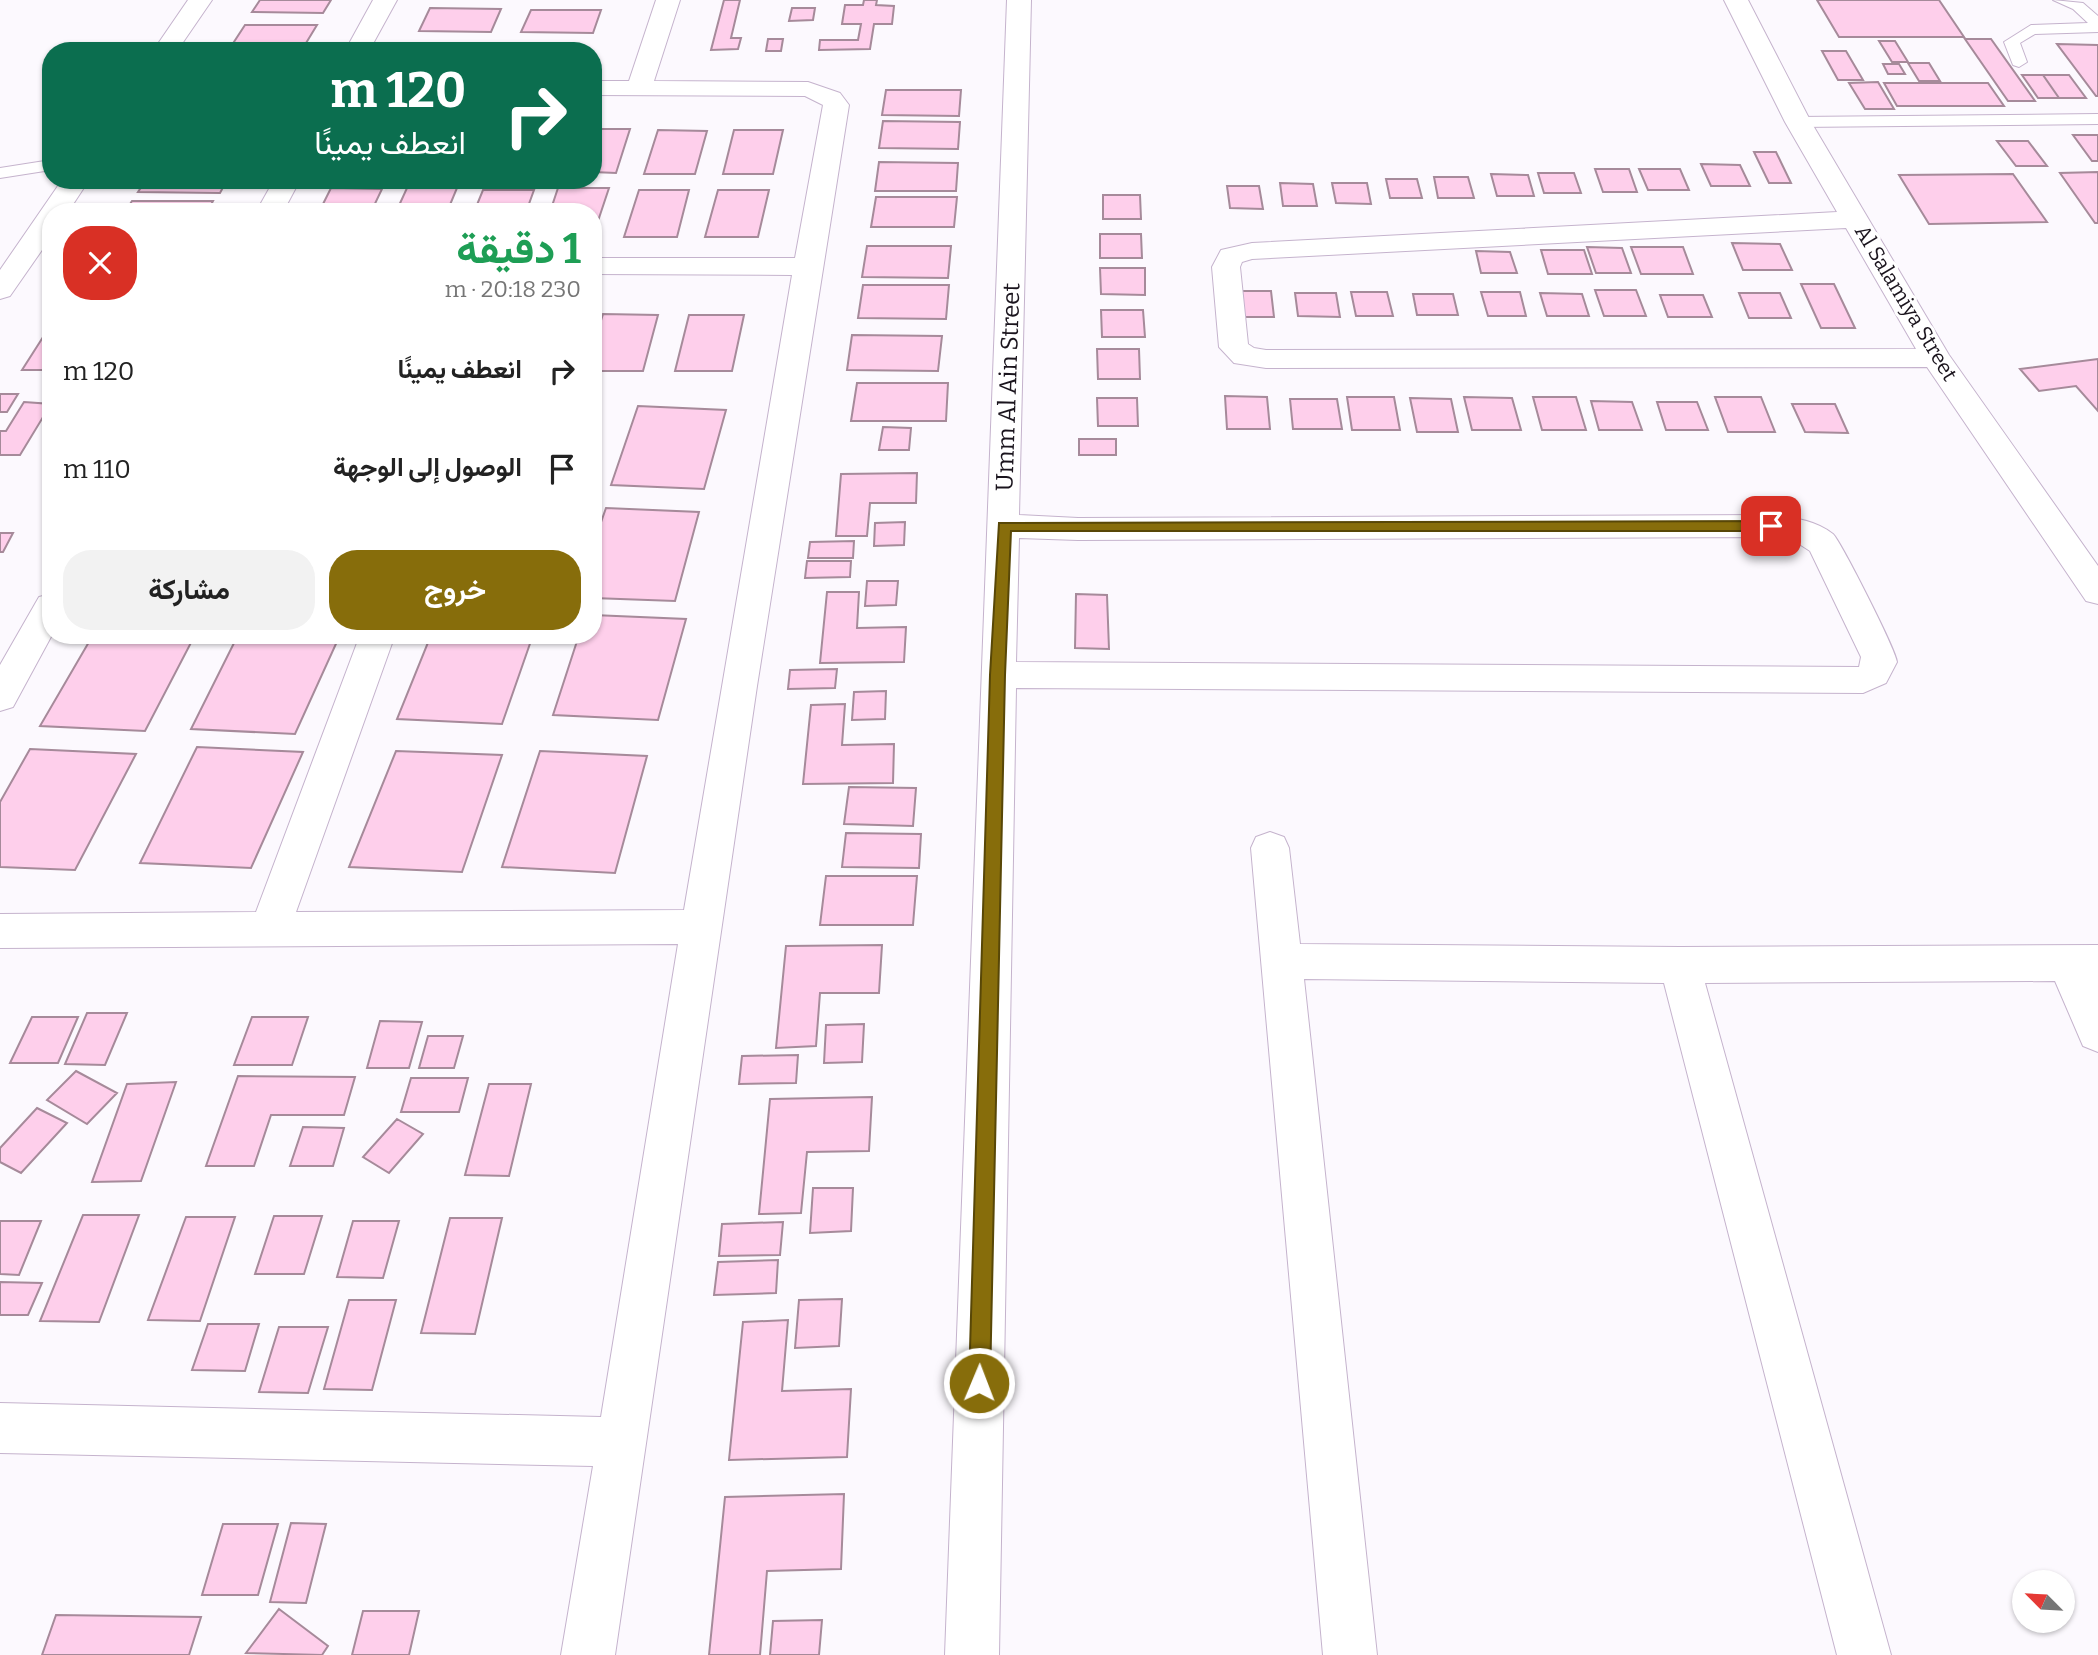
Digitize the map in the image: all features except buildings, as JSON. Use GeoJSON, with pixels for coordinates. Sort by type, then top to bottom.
{"type":"FeatureCollection","features":[{"type":"Feature","properties":{"kind":"street"},"geometry":{"type":"LineString","coordinates":[[171,42],[200,0]]}},
{"type":"Feature","properties":{"kind":"street"},"geometry":{"type":"LineString","coordinates":[[362,42],[385,0]]}},
{"type":"Feature","properties":{"kind":"street"},"geometry":{"type":"LineString","coordinates":[[639,88],[668,0]]}},
{"type":"Feature","properties":{"kind":"street","name":"Umm Al Ain Street"},"geometry":{"type":"LineString","coordinates":[[972,1655],[1019,0]]}},
{"type":"Feature","properties":{"kind":"street","name":"Al Salamiya Street"},"geometry":{"type":"LineString","coordinates":[[1736,0],[1798,122],[1936,358],[2098,592]]}},
{"type":"Feature","properties":{"kind":"street"},"geometry":{"type":"LineString","coordinates":[[588,1655],[701,927],[807,267],[836,105],[831,98],[808,89],[602,88]]}},
{"type":"Feature","properties":{"kind":"street"},"geometry":{"type":"LineString","coordinates":[[1855,219],[1252,251],[1231,256],[1226,267],[1234,347],[1245,356],[1266,359],[1936,358]]}},
{"type":"Feature","properties":{"kind":"street"},"geometry":{"type":"LineString","coordinates":[[0,290],[42,229]]}},
{"type":"Feature","properties":{"kind":"street"},"geometry":{"type":"LineString","coordinates":[[602,265],[807,267]]}},
{"type":"Feature","properties":{"kind":"street"},"geometry":{"type":"LineString","coordinates":[[998,675],[1863,680],[1872,676],[1879,668],[1879,657],[1823,544],[1801,530],[1771,526],[1092,529],[1004,527]]}},
{"type":"Feature","properties":{"kind":"street"},"geometry":{"type":"LineString","coordinates":[[0,697],[42,622]]}},
{"type":"Feature","properties":{"kind":"street"},"geometry":{"type":"LineString","coordinates":[[270,929],[375,644]]}},
{"type":"Feature","properties":{"kind":"street"},"geometry":{"type":"LineString","coordinates":[[1270,848],[1350,1655]]}},
{"type":"Feature","properties":{"kind":"street"},"geometry":{"type":"LineString","coordinates":[[0,931],[701,927]]}},
{"type":"Feature","properties":{"kind":"street"},"geometry":{"type":"LineString","coordinates":[[1282,961],[1680,965],[2083,963],[2098,1033]]}},
{"type":"Feature","properties":{"kind":"street"},"geometry":{"type":"LineString","coordinates":[[1680,965],[1864,1655]]}},
{"type":"Feature","properties":{"kind":"street"},"geometry":{"type":"LineString","coordinates":[[0,1428],[623,1442]]}},
{"type":"Feature","properties":{"kind":"lane"},"geometry":{"type":"LineString","coordinates":[[2060,0],[2078,6],[2098,26]]}},
{"type":"Feature","properties":{"kind":"lane"},"geometry":{"type":"LineString","coordinates":[[2019,62],[2012,41],[2031,30],[2098,26]]}},
{"type":"Feature","properties":{"kind":"lane"},"geometry":{"type":"LineString","coordinates":[[1798,122],[2098,119]]}},
{"type":"Feature","properties":{"kind":"lane"},"geometry":{"type":"LineString","coordinates":[[0,173],[42,166]]}},
{"type":"Feature","properties":{"kind":"route"},"geometry":{"type":"LineString","coordinates":[[979,1383],[1004,527],[1771,526]]}}]}
